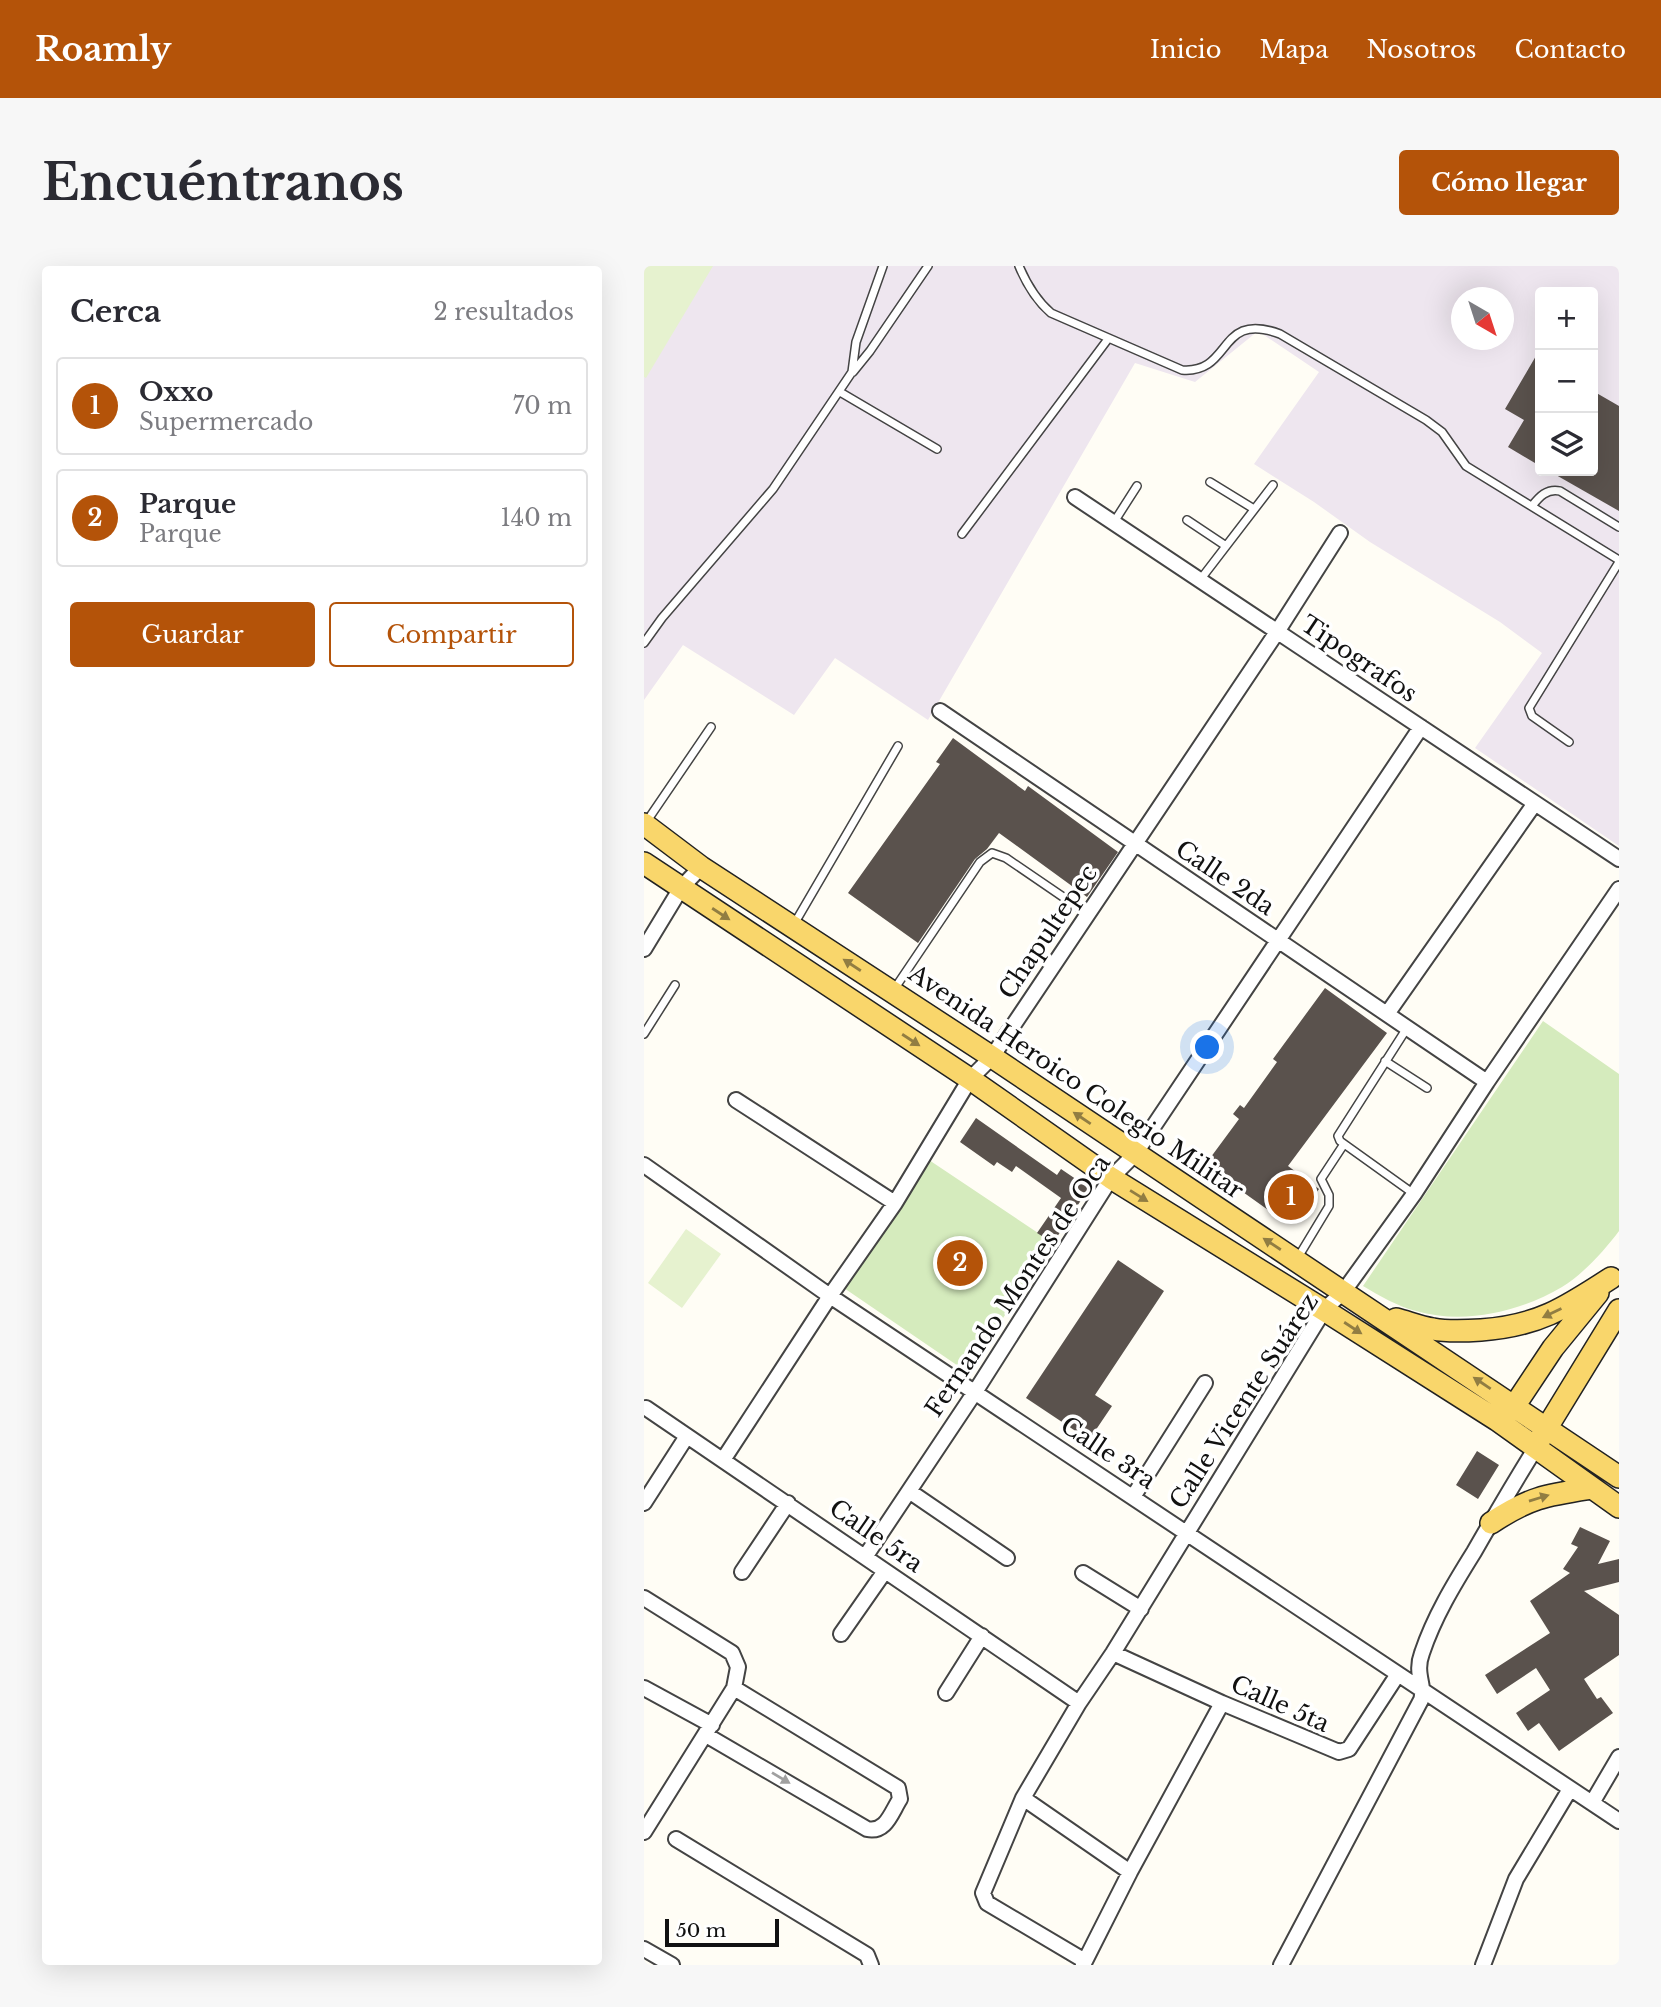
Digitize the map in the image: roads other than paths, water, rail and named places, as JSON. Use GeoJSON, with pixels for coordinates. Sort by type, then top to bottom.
{"type":"FeatureCollection","features":[{"type":"Feature","properties":{"kind":"main road","name":"Avenida Heroico Colegio Militar"},"geometry":{"type":"LineString","coordinates":[[644,824],[701,867],[893,991],[1619,1477]]}},
{"type":"Feature","properties":{"kind":"main road"},"geometry":{"type":"LineString","coordinates":[[644,863],[970,1079],[1111,1178],[1497,1420],[1619,1507]]}},
{"type":"Feature","properties":{"kind":"main road"},"geometry":{"type":"LineString","coordinates":[[1497,1420],[1515,1405],[1553,1348],[1615,1275]]}},
{"type":"Feature","properties":{"kind":"main road"},"geometry":{"type":"LineString","coordinates":[[1382,1316],[1433,1329],[1464,1331],[1504,1328],[1530,1323],[1552,1314],[1615,1275]]}},
{"type":"Feature","properties":{"kind":"main road"},"geometry":{"type":"LineString","coordinates":[[1535,1449],[1619,1310]]}},
{"type":"Feature","properties":{"kind":"main road"},"geometry":{"type":"LineString","coordinates":[[1491,1522],[1516,1506],[1536,1498],[1592,1488]]}},
{"type":"Feature","properties":{"kind":"street","name":"Tipografos"},"geometry":{"type":"LineString","coordinates":[[1074,497],[1619,859]]}},
{"type":"Feature","properties":{"kind":"street","name":"Chapultepec"},"geometry":{"type":"LineString","coordinates":[[723,1460],[830,1296],[895,1203],[970,1079],[992,1057],[1277,632],[1340,533]]}},
{"type":"Feature","properties":{"kind":"street","name":"Calle 2da"},"geometry":{"type":"LineString","coordinates":[[940,710],[1487,1082]]}},
{"type":"Feature","properties":{"kind":"street","name":"Fernando Montes de Oca"},"geometry":{"type":"LineString","coordinates":[[865,1557],[1111,1178],[1135,1154],[1421,727]]}},
{"type":"Feature","properties":{"kind":"street"},"geometry":{"type":"LineString","coordinates":[[1387,1014],[1535,803]]}},
{"type":"Feature","properties":{"kind":"street"},"geometry":{"type":"LineString","coordinates":[[644,949],[681,888],[701,867]]}},
{"type":"Feature","properties":{"kind":"street","name":"Calle Vicente Suárez"},"geometry":{"type":"LineString","coordinates":[[1084,1963],[987,1903],[982,1893],[1023,1798],[1079,1703],[1141,1609],[1325,1310],[1344,1291],[1414,1194],[1619,889]]}},
{"type":"Feature","properties":{"kind":"street"},"geometry":{"type":"LineString","coordinates":[[736,1100],[895,1203]]}},
{"type":"Feature","properties":{"kind":"street","name":"Calle 3ra"},"geometry":{"type":"LineString","coordinates":[[644,1165],[830,1296],[1619,1821]]}},
{"type":"Feature","properties":{"kind":"street"},"geometry":{"type":"LineString","coordinates":[[1133,1497],[1205,1383]]}},
{"type":"Feature","properties":{"kind":"street","name":"Calle 5ra"},"geometry":{"type":"LineString","coordinates":[[646,1408],[1079,1703]]}},
{"type":"Feature","properties":{"kind":"street"},"geometry":{"type":"LineString","coordinates":[[644,1503],[687,1436]]}},
{"type":"Feature","properties":{"kind":"street"},"geometry":{"type":"LineString","coordinates":[[1281,1965],[1421,1700],[1423,1691],[1418,1676],[1421,1653],[1449,1592],[1535,1449]]}},
{"type":"Feature","properties":{"kind":"street"},"geometry":{"type":"LineString","coordinates":[[909,1491],[1007,1558]]}},
{"type":"Feature","properties":{"kind":"street"},"geometry":{"type":"LineString","coordinates":[[742,1572],[788,1503]]}},
{"type":"Feature","properties":{"kind":"street"},"geometry":{"type":"LineString","coordinates":[[841,1634],[885,1571]]}},
{"type":"Feature","properties":{"kind":"street"},"geometry":{"type":"LineString","coordinates":[[1083,1573],[1141,1609]]}},
{"type":"Feature","properties":{"kind":"street"},"geometry":{"type":"LineString","coordinates":[[644,1598],[732,1653],[738,1667],[734,1688],[644,1832]]}},
{"type":"Feature","properties":{"kind":"street"},"geometry":{"type":"LineString","coordinates":[[946,1693],[982,1636]]}},
{"type":"Feature","properties":{"kind":"street","name":"Calle 5ta"},"geometry":{"type":"LineString","coordinates":[[1113,1653],[1339,1752],[1349,1749],[1398,1674]]}},
{"type":"Feature","properties":{"kind":"street"},"geometry":{"type":"LineString","coordinates":[[644,1688],[867,1829],[876,1831],[884,1826],[900,1799],[898,1788],[734,1688]]}},
{"type":"Feature","properties":{"kind":"street"},"geometry":{"type":"LineString","coordinates":[[1084,1963],[1222,1703]]}},
{"type":"Feature","properties":{"kind":"street"},"geometry":{"type":"LineString","coordinates":[[1592,1803],[1619,1758]]}},
{"type":"Feature","properties":{"kind":"street"},"geometry":{"type":"LineString","coordinates":[[1483,1965],[1516,1879],[1570,1789]]}},
{"type":"Feature","properties":{"kind":"street"},"geometry":{"type":"LineString","coordinates":[[1023,1798],[1130,1872]]}},
{"type":"Feature","properties":{"kind":"street"},"geometry":{"type":"LineString","coordinates":[[676,1839],[867,1955],[871,1965]]}},
{"type":"Feature","properties":{"kind":"street"},"geometry":{"type":"LineString","coordinates":[[644,1949],[672,1965]]}},
{"type":"Feature","properties":{"kind":"lane"},"geometry":{"type":"LineString","coordinates":[[852,372],[856,342],[883,266]]}},
{"type":"Feature","properties":{"kind":"lane"},"geometry":{"type":"LineString","coordinates":[[644,643],[676,601],[773,489],[928,266]]}},
{"type":"Feature","properties":{"kind":"lane"},"geometry":{"type":"LineString","coordinates":[[1019,266],[1027,285],[1051,313],[1182,370],[1211,362],[1231,338],[1246,328],[1266,328],[1280,334],[1426,420],[1442,432],[1466,466],[1619,561],[1529,708],[1532,716],[1569,742]]}},
{"type":"Feature","properties":{"kind":"lane"},"geometry":{"type":"LineString","coordinates":[[961,534],[1108,339]]}},
{"type":"Feature","properties":{"kind":"lane"},"geometry":{"type":"LineString","coordinates":[[840,392],[937,449]]}},
{"type":"Feature","properties":{"kind":"lane"},"geometry":{"type":"LineString","coordinates":[[1210,482],[1255,509]]}},
{"type":"Feature","properties":{"kind":"lane"},"geometry":{"type":"LineString","coordinates":[[1199,581],[1273,485]]}},
{"type":"Feature","properties":{"kind":"lane"},"geometry":{"type":"LineString","coordinates":[[1113,523],[1137,486]]}},
{"type":"Feature","properties":{"kind":"lane"},"geometry":{"type":"LineString","coordinates":[[1532,506],[1543,494],[1560,491],[1619,527]]}},
{"type":"Feature","properties":{"kind":"lane"},"geometry":{"type":"LineString","coordinates":[[1187,520],[1226,546]]}},
{"type":"Feature","properties":{"kind":"lane"},"geometry":{"type":"LineString","coordinates":[[644,824],[711,727]]}},
{"type":"Feature","properties":{"kind":"lane"},"geometry":{"type":"LineString","coordinates":[[792,926],[898,746]]}},
{"type":"Feature","properties":{"kind":"lane"},"geometry":{"type":"LineString","coordinates":[[893,991],[979,862],[992,853],[1006,858],[1088,914]]}},
{"type":"Feature","properties":{"kind":"lane"},"geometry":{"type":"LineString","coordinates":[[644,1034],[675,985]]}},
{"type":"Feature","properties":{"kind":"lane"},"geometry":{"type":"LineString","coordinates":[[1407,1028],[1338,1136],[1343,1144],[1414,1194]]}},
{"type":"Feature","properties":{"kind":"lane"},"geometry":{"type":"LineString","coordinates":[[1385,1060],[1427,1088]]}},
{"type":"Feature","properties":{"kind":"lane"},"geometry":{"type":"LineString","coordinates":[[1297,1260],[1329,1206],[1329,1195],[1321,1179],[1343,1144]]}},
{"type":"Feature","properties":{"kind":"place","name":"Oxxo"},"geometry":{"type":"Point","coordinates":[1291,1197]}},
{"type":"Feature","properties":{"kind":"place","name":"Parque"},"geometry":{"type":"Point","coordinates":[960,1263]}}]}
